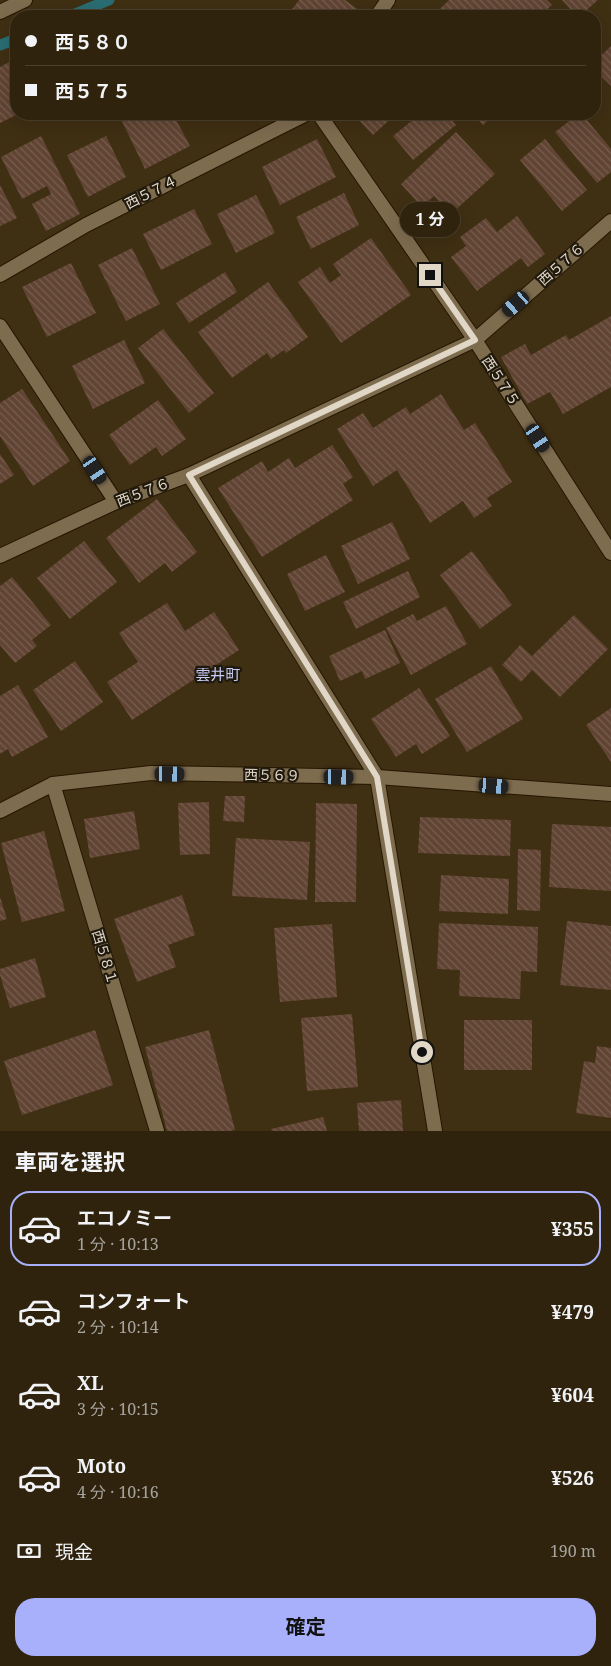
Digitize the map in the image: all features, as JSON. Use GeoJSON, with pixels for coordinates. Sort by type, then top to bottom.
{"type":"FeatureCollection","features":[{"type":"Feature","properties":{"kind":"street"},"geometry":{"type":"LineString","coordinates":[[0,12],[25,0]]}},
{"type":"Feature","properties":{"kind":"street","name":"西５７４"},"geometry":{"type":"LineString","coordinates":[[0,275],[86,225],[294,120]]}},
{"type":"Feature","properties":{"kind":"street","name":"西５７５"},"geometry":{"type":"LineString","coordinates":[[323,120],[475,340],[611,553]]}},
{"type":"Feature","properties":{"kind":"street","name":"西５７６"},"geometry":{"type":"LineString","coordinates":[[0,556],[116,502],[189,475],[475,340],[611,221]]}},
{"type":"Feature","properties":{"kind":"street"},"geometry":{"type":"LineString","coordinates":[[0,326],[116,502]]}},
{"type":"Feature","properties":{"kind":"street"},"geometry":{"type":"LineString","coordinates":[[189,475],[377,777],[435,1131]]}},
{"type":"Feature","properties":{"kind":"street","name":"西５６９"},"geometry":{"type":"LineString","coordinates":[[0,811],[52,784],[151,774],[377,777],[611,794]]}},
{"type":"Feature","properties":{"kind":"street","name":"西５８１"},"geometry":{"type":"LineString","coordinates":[[52,784],[157,1131]]}},
{"type":"Feature","properties":{"kind":"building"},"geometry":{"type":"Polygon","coordinates":[[[299,0],[345,0],[359,10],[292,10],[299,0]]]}},
{"type":"Feature","properties":{"kind":"building"},"geometry":{"type":"Polygon","coordinates":[[[449,0],[547,0],[552,5],[547,10],[440,9],[449,0]]]}},
{"type":"Feature","properties":{"kind":"building"},"geometry":{"type":"Polygon","coordinates":[[[562,0],[598,0],[587,10],[571,10],[562,0]]]}},
{"type":"Feature","properties":{"kind":"building"},"geometry":{"type":"Polygon","coordinates":[[[611,46],[611,86],[601,76],[601,55],[611,46]]]}},
{"type":"Feature","properties":{"kind":"building"},"geometry":{"type":"Polygon","coordinates":[[[10,62],[10,118],[0,123],[0,67],[10,62]]]}},
{"type":"Feature","properties":{"kind":"building"},"geometry":{"type":"Polygon","coordinates":[[[121,120],[176,120],[190,146],[145,169],[121,120]]]}},
{"type":"Feature","properties":{"kind":"building"},"geometry":{"type":"Polygon","coordinates":[[[359,120],[389,120],[373,135],[359,120]]]}},
{"type":"Feature","properties":{"kind":"building"},"geometry":{"type":"Polygon","coordinates":[[[413,120],[451,120],[456,125],[413,160],[393,136],[413,120]]]}},
{"type":"Feature","properties":{"kind":"building"},"geometry":{"type":"Polygon","coordinates":[[[478,120],[488,120],[483,125],[478,120]]]}},
{"type":"Feature","properties":{"kind":"building"},"geometry":{"type":"Polygon","coordinates":[[[570,120],[587,120],[611,149],[611,172],[597,183],[555,132],[570,120]]]}},
{"type":"Feature","properties":{"kind":"building"},"geometry":{"type":"Polygon","coordinates":[[[456,132],[495,174],[451,214],[434,196],[422,207],[401,184],[456,132]]]}},
{"type":"Feature","properties":{"kind":"building"},"geometry":{"type":"Polygon","coordinates":[[[41,136],[80,214],[46,231],[32,204],[51,194],[47,186],[22,199],[1,157],[41,136]]]}},
{"type":"Feature","properties":{"kind":"building"},"geometry":{"type":"Polygon","coordinates":[[[106,136],[126,177],[88,197],[67,155],[106,136]]]}},
{"type":"Feature","properties":{"kind":"building"},"geometry":{"type":"Polygon","coordinates":[[[317,139],[336,177],[280,205],[262,167],[317,139]]]}},
{"type":"Feature","properties":{"kind":"building"},"geometry":{"type":"Polygon","coordinates":[[[545,139],[587,190],[562,211],[520,160],[545,139]]]}},
{"type":"Feature","properties":{"kind":"building"},"geometry":{"type":"Polygon","coordinates":[[[0,185],[17,218],[0,226],[0,185]]]}},
{"type":"Feature","properties":{"kind":"building"},"geometry":{"type":"Polygon","coordinates":[[[344,193],[359,225],[311,249],[296,217],[344,193]]]}},
{"type":"Feature","properties":{"kind":"building"},"geometry":{"type":"Polygon","coordinates":[[[256,195],[275,233],[236,253],[217,214],[256,195]]]}},
{"type":"Feature","properties":{"kind":"building"},"geometry":{"type":"Polygon","coordinates":[[[194,209],[212,244],[161,270],[143,234],[194,209]]]}},
{"type":"Feature","properties":{"kind":"building"},"geometry":{"type":"Polygon","coordinates":[[[517,216],[545,254],[528,267],[521,258],[477,291],[451,257],[466,246],[460,237],[486,218],[497,232],[517,216]]]}},
{"type":"Feature","properties":{"kind":"building"},"geometry":{"type":"Polygon","coordinates":[[[371,238],[411,295],[341,343],[298,282],[320,267],[330,283],[341,275],[333,264],[371,238]]]}},
{"type":"Feature","properties":{"kind":"building"},"geometry":{"type":"Polygon","coordinates":[[[132,248],[160,304],[126,321],[98,265],[132,248]]]}},
{"type":"Feature","properties":{"kind":"building"},"geometry":{"type":"Polygon","coordinates":[[[71,263],[96,313],[47,337],[22,287],[71,263]]]}},
{"type":"Feature","properties":{"kind":"building"},"geometry":{"type":"Polygon","coordinates":[[[225,272],[237,292],[189,323],[176,303],[225,272]]]}},
{"type":"Feature","properties":{"kind":"building"},"geometry":{"type":"Polygon","coordinates":[[[268,282],[308,337],[286,353],[284,350],[271,359],[267,353],[232,378],[198,332],[268,282]]]}},
{"type":"Feature","properties":{"kind":"building"},"geometry":{"type":"Polygon","coordinates":[[[611,316],[611,387],[563,414],[550,392],[527,404],[501,357],[525,344],[531,355],[566,335],[569,340],[611,316]]]}},
{"type":"Feature","properties":{"kind":"building"},"geometry":{"type":"Polygon","coordinates":[[[163,329],[214,393],[189,413],[138,348],[163,329]]]}},
{"type":"Feature","properties":{"kind":"building"},"geometry":{"type":"Polygon","coordinates":[[[124,340],[145,383],[93,409],[72,366],[124,340]]]}},
{"type":"Feature","properties":{"kind":"building"},"geometry":{"type":"Polygon","coordinates":[[[22,389],[70,461],[33,486],[0,436],[0,403],[22,389]]]}},
{"type":"Feature","properties":{"kind":"building"},"geometry":{"type":"Polygon","coordinates":[[[441,394],[464,430],[475,423],[512,482],[487,498],[492,506],[474,518],[463,501],[430,523],[397,470],[373,486],[337,429],[363,413],[373,428],[406,407],[410,414],[441,394]]]}},
{"type":"Feature","properties":{"kind":"building"},"geometry":{"type":"Polygon","coordinates":[[[158,400],[186,439],[162,456],[156,447],[130,465],[109,435],[158,400]]]}},
{"type":"Feature","properties":{"kind":"building"},"geometry":{"type":"Polygon","coordinates":[[[332,445],[353,477],[343,484],[353,500],[262,557],[218,488],[262,461],[268,472],[289,458],[295,468],[332,445]]]}},
{"type":"Feature","properties":{"kind":"building"},"geometry":{"type":"Polygon","coordinates":[[[0,454],[14,475],[0,484],[0,454]]]}},
{"type":"Feature","properties":{"kind":"building"},"geometry":{"type":"Polygon","coordinates":[[[157,499],[197,552],[172,572],[165,563],[139,583],[106,538],[157,499]]]}},
{"type":"Feature","properties":{"kind":"building"},"geometry":{"type":"Polygon","coordinates":[[[392,522],[410,559],[358,584],[341,546],[392,522]]]}},
{"type":"Feature","properties":{"kind":"building"},"geometry":{"type":"Polygon","coordinates":[[[84,541],[117,582],[70,619],[37,578],[84,541]]]}},
{"type":"Feature","properties":{"kind":"building"},"geometry":{"type":"Polygon","coordinates":[[[472,551],[512,605],[480,629],[440,575],[472,551]]]}},
{"type":"Feature","properties":{"kind":"building"},"geometry":{"type":"Polygon","coordinates":[[[326,555],[345,592],[305,611],[287,574],[326,555]]]}},
{"type":"Feature","properties":{"kind":"building"},"geometry":{"type":"Polygon","coordinates":[[[408,571],[420,597],[356,629],[343,602],[408,571]]]}},
{"type":"Feature","properties":{"kind":"building"},"geometry":{"type":"Polygon","coordinates":[[[12,577],[51,625],[32,640],[37,646],[15,663],[0,645],[0,586],[12,577]]]}},
{"type":"Feature","properties":{"kind":"building"},"geometry":{"type":"Polygon","coordinates":[[[167,603],[185,631],[214,612],[239,650],[132,720],[107,682],[138,662],[119,633],[167,603]]]}},
{"type":"Feature","properties":{"kind":"building"},"geometry":{"type":"Polygon","coordinates":[[[446,606],[467,644],[411,675],[386,628],[413,614],[417,621],[446,606]]]}},
{"type":"Feature","properties":{"kind":"building"},"geometry":{"type":"Polygon","coordinates":[[[574,615],[608,649],[560,697],[532,670],[521,682],[502,665],[520,645],[532,656],[574,615]]]}},
{"type":"Feature","properties":{"kind":"building"},"geometry":{"type":"Polygon","coordinates":[[[385,630],[400,663],[365,679],[362,671],[340,681],[329,656],[385,630]]]}},
{"type":"Feature","properties":{"kind":"building"},"geometry":{"type":"Polygon","coordinates":[[[75,661],[103,702],[61,731],[33,690],[75,661]]]}},
{"type":"Feature","properties":{"kind":"building"},"geometry":{"type":"Polygon","coordinates":[[[491,666],[523,719],[467,752],[435,699],[491,666]]]}},
{"type":"Feature","properties":{"kind":"building"},"geometry":{"type":"Polygon","coordinates":[[[18,685],[48,737],[12,757],[8,749],[0,754],[0,696],[18,685]]]}},
{"type":"Feature","properties":{"kind":"building"},"geometry":{"type":"Polygon","coordinates":[[[419,688],[450,736],[422,754],[416,744],[396,757],[371,719],[419,688]]]}},
{"type":"Feature","properties":{"kind":"building"},"geometry":{"type":"Polygon","coordinates":[[[611,708],[611,762],[586,725],[611,708]]]}},
{"type":"Feature","properties":{"kind":"building"},"geometry":{"type":"Polygon","coordinates":[[[225,796],[245,796],[244,822],[223,821],[225,796]]]}},
{"type":"Feature","properties":{"kind":"building"},"geometry":{"type":"Polygon","coordinates":[[[209,802],[210,854],[180,855],[178,803],[209,802]]]}},
{"type":"Feature","properties":{"kind":"building"},"geometry":{"type":"Polygon","coordinates":[[[316,803],[357,804],[356,902],[315,902],[316,803]]]}},
{"type":"Feature","properties":{"kind":"building"},"geometry":{"type":"Polygon","coordinates":[[[134,811],[140,849],[90,858],[84,819],[134,811]]]}},
{"type":"Feature","properties":{"kind":"building"},"geometry":{"type":"Polygon","coordinates":[[[420,817],[511,820],[510,856],[418,853],[420,817]]]}},
{"type":"Feature","properties":{"kind":"building"},"geometry":{"type":"Polygon","coordinates":[[[552,824],[611,827],[611,891],[549,887],[552,824]]]}},
{"type":"Feature","properties":{"kind":"building"},"geometry":{"type":"Polygon","coordinates":[[[44,831],[65,911],[22,922],[1,843],[44,831]]]}},
{"type":"Feature","properties":{"kind":"building"},"geometry":{"type":"Polygon","coordinates":[[[236,838],[310,842],[307,900],[232,896],[236,838]]]}},
{"type":"Feature","properties":{"kind":"building"},"geometry":{"type":"Polygon","coordinates":[[[518,849],[541,850],[540,911],[517,910],[518,849]]]}},
{"type":"Feature","properties":{"kind":"building"},"geometry":{"type":"Polygon","coordinates":[[[441,875],[509,879],[508,914],[439,911],[441,875]]]}},
{"type":"Feature","properties":{"kind":"building"},"geometry":{"type":"Polygon","coordinates":[[[182,895],[195,935],[168,945],[176,967],[137,982],[114,919],[182,895]]]}},
{"type":"Feature","properties":{"kind":"building"},"geometry":{"type":"Polygon","coordinates":[[[0,897],[7,919],[0,921],[0,897]]]}},
{"type":"Feature","properties":{"kind":"building"},"geometry":{"type":"Polygon","coordinates":[[[567,921],[611,926],[611,990],[560,985],[567,921]]]}},
{"type":"Feature","properties":{"kind":"building"},"geometry":{"type":"Polygon","coordinates":[[[439,923],[538,927],[537,972],[521,971],[520,999],[459,996],[460,970],[437,969],[439,923]]]}},
{"type":"Feature","properties":{"kind":"building"},"geometry":{"type":"Polygon","coordinates":[[[332,924],[337,997],[280,1002],[274,928],[332,924]]]}},
{"type":"Feature","properties":{"kind":"building"},"geometry":{"type":"Polygon","coordinates":[[[35,958],[46,997],[10,1008],[0,969],[35,958]]]}},
{"type":"Feature","properties":{"kind":"building"},"geometry":{"type":"Polygon","coordinates":[[[352,1014],[358,1087],[307,1091],[301,1018],[352,1014]]]}},
{"type":"Feature","properties":{"kind":"building"},"geometry":{"type":"Polygon","coordinates":[[[464,1020],[532,1020],[532,1070],[464,1070],[464,1020]]]}},
{"type":"Feature","properties":{"kind":"building"},"geometry":{"type":"Polygon","coordinates":[[[95,1030],[113,1085],[22,1115],[4,1061],[95,1030]]]}},
{"type":"Feature","properties":{"kind":"building"},"geometry":{"type":"Polygon","coordinates":[[[209,1030],[235,1130],[167,1131],[145,1047],[209,1030]]]}},
{"type":"Feature","properties":{"kind":"building"},"geometry":{"type":"Polygon","coordinates":[[[597,1046],[611,1048],[611,1118],[576,1113],[584,1061],[595,1063],[597,1046]]]}},
{"type":"Feature","properties":{"kind":"building"},"geometry":{"type":"Polygon","coordinates":[[[401,1100],[403,1131],[359,1131],[357,1103],[401,1100]]]}},
{"type":"Feature","properties":{"kind":"building"},"geometry":{"type":"Polygon","coordinates":[[[323,1117],[327,1131],[272,1131],[271,1129],[323,1117]]]}},
{"type":"Feature","properties":{"kind":"waterway"},"geometry":{"type":"LineString","coordinates":[[85,10],[109,0]]}},
{"type":"Feature","properties":{"kind":"waterway"},"geometry":{"type":"LineString","coordinates":[[0,45],[10,41]]}},
{"type":"Feature","properties":{"kind":"district","name":"雲井町"},"geometry":{"type":"Point","coordinates":[218,675]}},
{"type":"Feature","properties":{"kind":"route"},"geometry":{"type":"LineString","coordinates":[[422,1052],[377,777],[189,475],[475,340],[430,275]]}}]}
